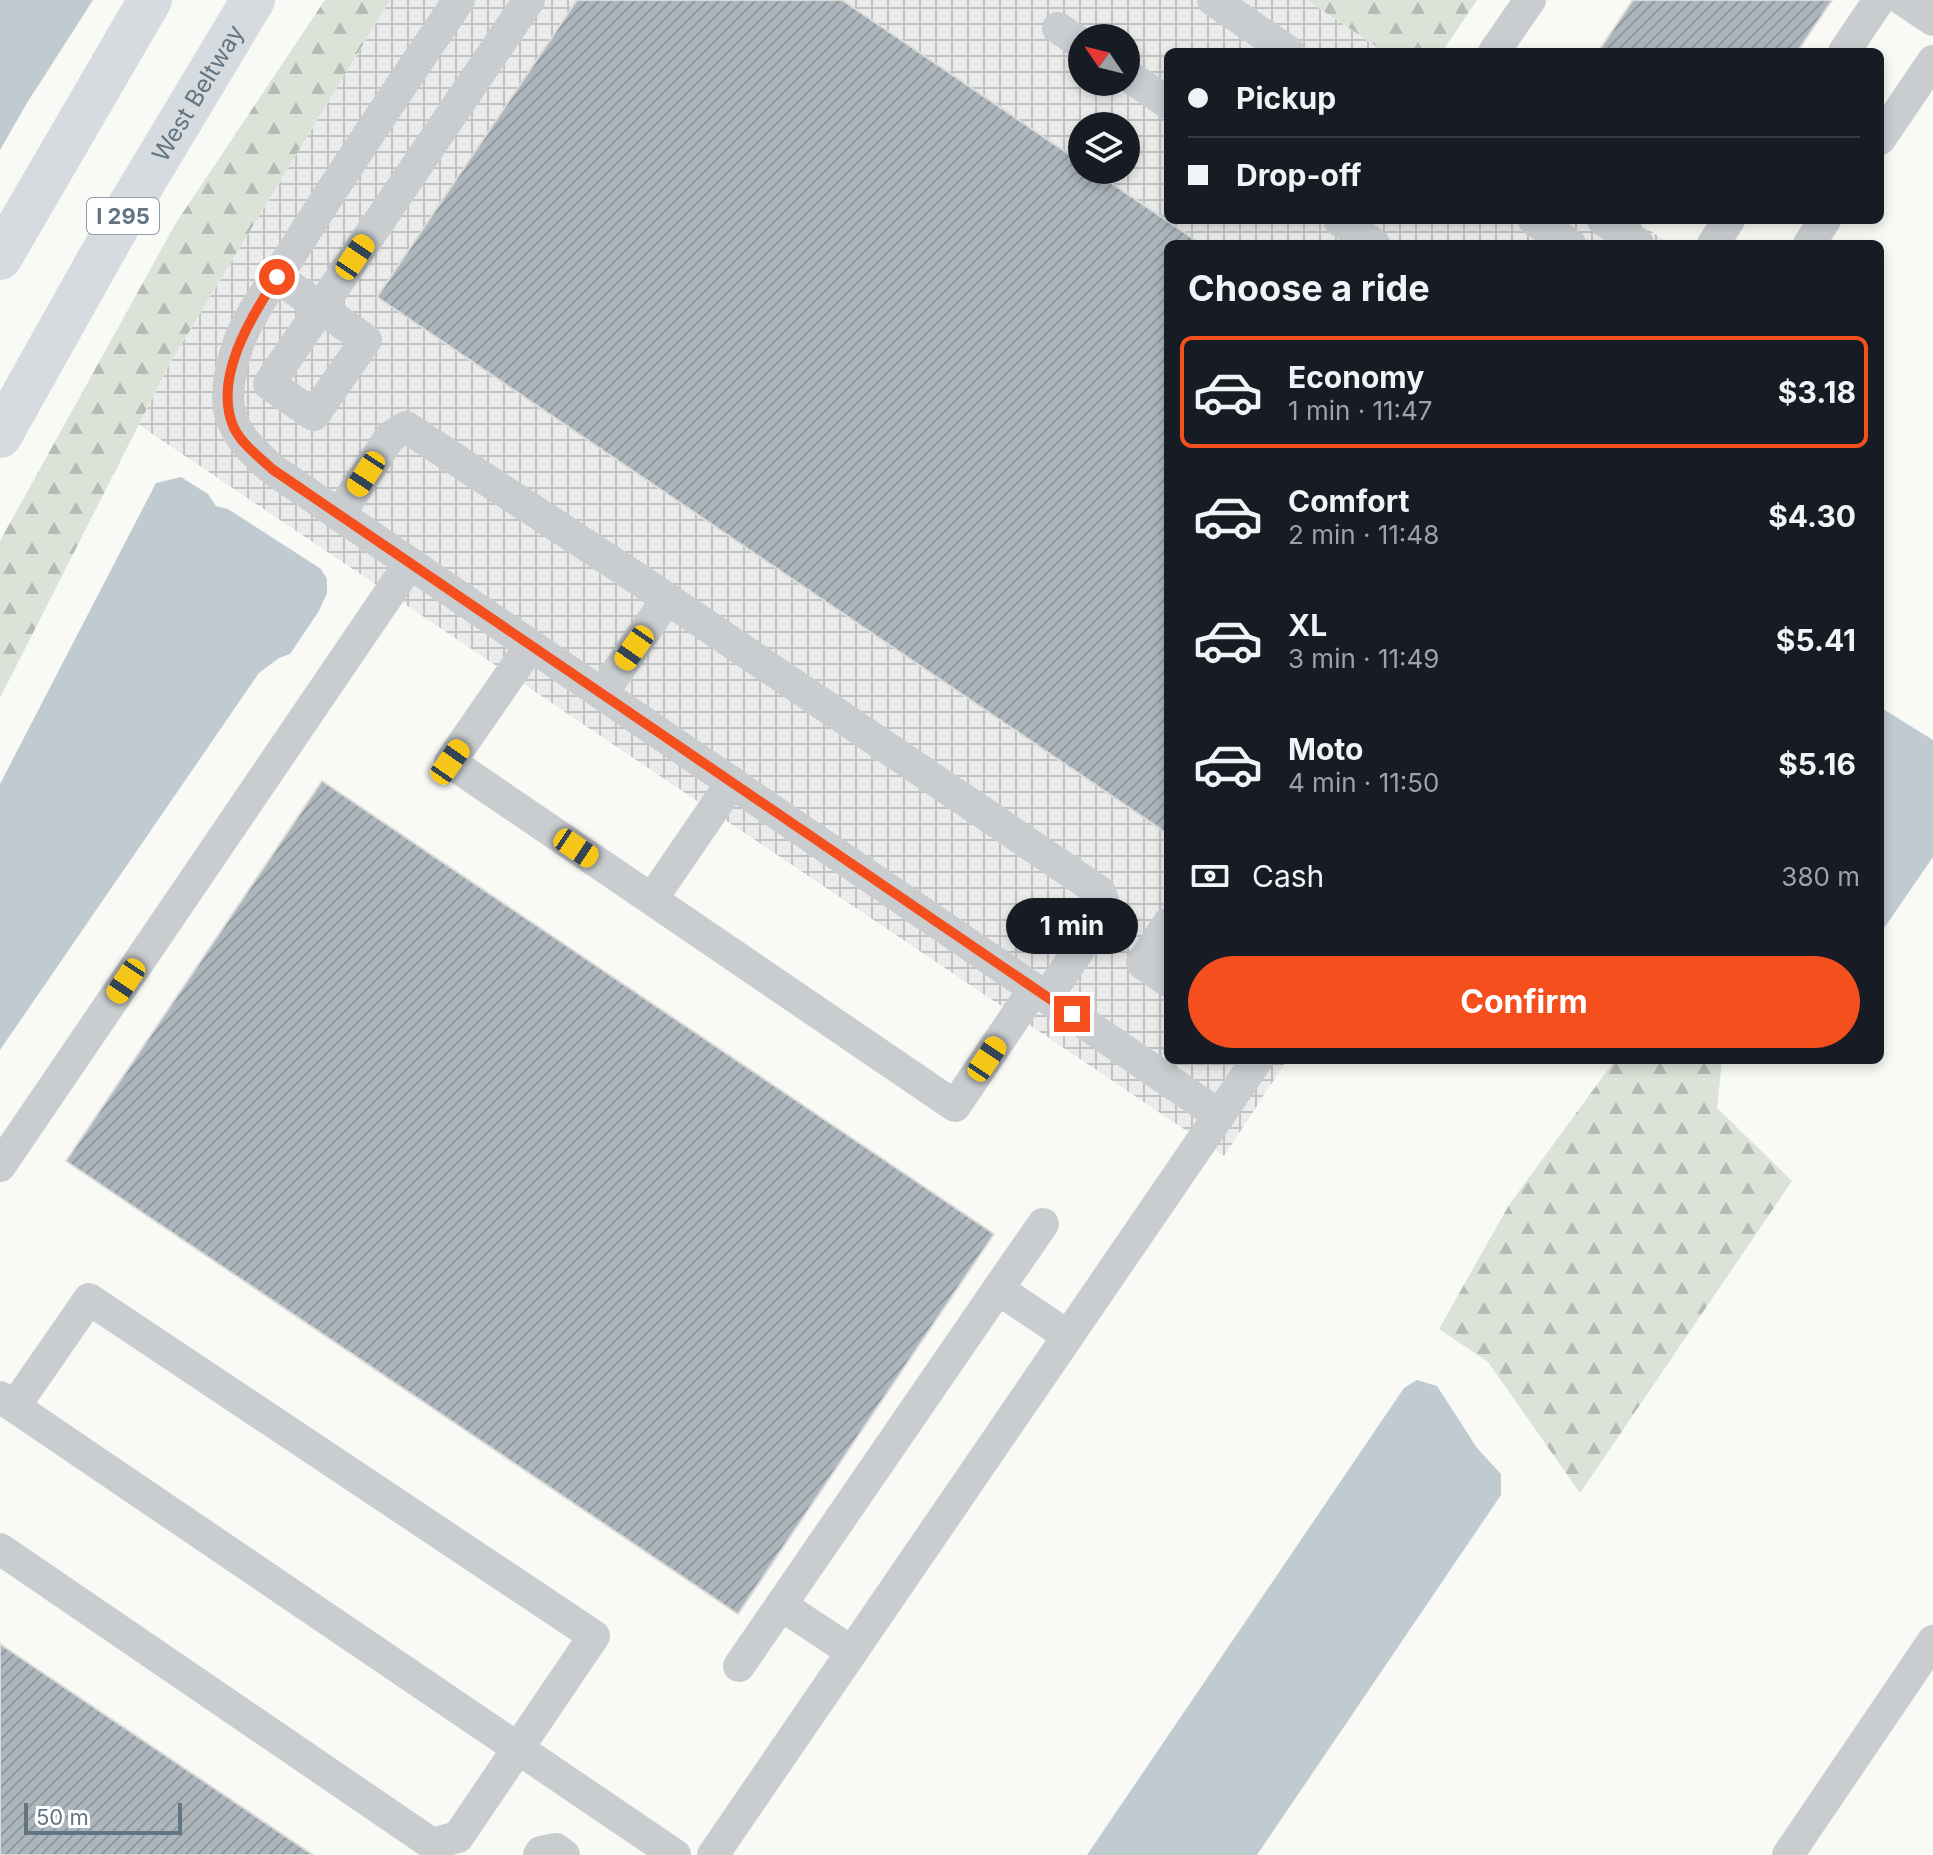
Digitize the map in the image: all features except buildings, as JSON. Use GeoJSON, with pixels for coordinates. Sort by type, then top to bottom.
{"type":"FeatureCollection","features":[{"type":"Feature","properties":{"kind":"highway"},"geometry":{"type":"LineString","coordinates":[[0,258],[150,0]]}},
{"type":"Feature","properties":{"kind":"highway","name":"West Beltway"},"geometry":{"type":"LineString","coordinates":[[0,436],[121,220],[253,0]]}},
{"type":"Feature","properties":{"kind":"street"},"geometry":{"type":"LineString","coordinates":[[459,0],[336,181],[240,339],[230,372],[228,401],[234,428],[252,451],[272,469],[1219,1115]]}},
{"type":"Feature","properties":{"kind":"street"},"geometry":{"type":"LineString","coordinates":[[277,277],[321,308],[529,0]]}},
{"type":"Feature","properties":{"kind":"street"},"geometry":{"type":"LineString","coordinates":[[1213,0],[1283,48]]}},
{"type":"Feature","properties":{"kind":"street"},"geometry":{"type":"LineString","coordinates":[[1497,48],[1530,0]]}},
{"type":"Feature","properties":{"kind":"street"},"geometry":{"type":"LineString","coordinates":[[1847,48],[1879,0]]}},
{"type":"Feature","properties":{"kind":"street"},"geometry":{"type":"LineString","coordinates":[[1903,0],[1933,20]]}},
{"type":"Feature","properties":{"kind":"street"},"geometry":{"type":"LineString","coordinates":[[1884,133],[1933,61]]}},
{"type":"Feature","properties":{"kind":"street"},"geometry":{"type":"LineString","coordinates":[[1140,84],[1164,100]]}},
{"type":"Feature","properties":{"kind":"street"},"geometry":{"type":"LineString","coordinates":[[1345,224],[1368,240]]}},
{"type":"Feature","properties":{"kind":"street"},"geometry":{"type":"LineString","coordinates":[[1609,224],[1632,240]]}},
{"type":"Feature","properties":{"kind":"street"},"geometry":{"type":"LineString","coordinates":[[339,515],[390,437],[406,427],[1100,892],[1106,910],[955,1106],[450,762],[531,645]]}},
{"type":"Feature","properties":{"kind":"street"},"geometry":{"type":"LineString","coordinates":[[0,1166],[410,563]]}},
{"type":"Feature","properties":{"kind":"street"},"geometry":{"type":"LineString","coordinates":[[602,694],[667,599]]}},
{"type":"Feature","properties":{"kind":"street"},"geometry":{"type":"LineString","coordinates":[[652,899],[732,782]]}},
{"type":"Feature","properties":{"kind":"street"},"geometry":{"type":"LineString","coordinates":[[1164,930],[1142,963],[1164,978]]}},
{"type":"Feature","properties":{"kind":"street"},"geometry":{"type":"LineString","coordinates":[[713,1855],[1254,1064]]}},
{"type":"Feature","properties":{"kind":"street"},"geometry":{"type":"LineString","coordinates":[[739,1666],[1043,1224]]}},
{"type":"Feature","properties":{"kind":"street"},"geometry":{"type":"LineString","coordinates":[[998,1289],[1068,1336]]}},
{"type":"Feature","properties":{"kind":"street"},"geometry":{"type":"LineString","coordinates":[[0,1549],[432,1844],[458,1837],[518,1749],[594,1636],[89,1299],[4,1401],[518,1749],[675,1855]]}},
{"type":"Feature","properties":{"kind":"street"},"geometry":{"type":"LineString","coordinates":[[781,1605],[852,1652]]}},
{"type":"Feature","properties":{"kind":"street"},"geometry":{"type":"LineString","coordinates":[[1788,1855],[1933,1641]]}},
{"type":"Feature","properties":{"kind":"street"},"geometry":{"type":"LineString","coordinates":[[539,1855],[556,1849],[564,1855]]}},
{"type":"Feature","properties":{"kind":"shaded area"},"geometry":{"type":"Polygon","coordinates":[[[0,0],[93,0],[0,150],[0,0]]]}},
{"type":"Feature","properties":{"kind":"shaded area"},"geometry":{"type":"Polygon","coordinates":[[[390,0],[1307,0],[1378,48],[1164,48],[1164,224],[1640,224],[1664,240],[1164,240],[1164,1064],[1284,1064],[1224,1156],[139,425],[170,363],[390,0]]]}},
{"type":"Feature","properties":{"kind":"shaded area"},"geometry":{"type":"Polygon","coordinates":[[[181,477],[208,494],[216,506],[228,509],[321,569],[327,579],[327,593],[319,611],[290,654],[259,673],[0,1050],[0,784],[156,483],[181,477]]]}},
{"type":"Feature","properties":{"kind":"shaded area"},"geometry":{"type":"Polygon","coordinates":[[[1884,709],[1933,740],[1933,857],[1884,928],[1884,709]]]}},
{"type":"Feature","properties":{"kind":"shaded area"},"geometry":{"type":"Polygon","coordinates":[[[1417,1380],[1437,1386],[1477,1448],[1501,1474],[1501,1495],[1257,1855],[1087,1855],[1404,1388],[1417,1380]]]}},
{"type":"Feature","properties":{"kind":"green space"},"geometry":{"type":"Polygon","coordinates":[[[325,0],[390,0],[170,363],[0,698],[0,541],[176,223],[325,0]]]}},
{"type":"Feature","properties":{"kind":"green space"},"geometry":{"type":"Polygon","coordinates":[[[1307,0],[1477,0],[1445,48],[1379,48],[1307,0]]]}},
{"type":"Feature","properties":{"kind":"green space"},"geometry":{"type":"Polygon","coordinates":[[[1612,1064],[1722,1064],[1717,1108],[1792,1181],[1580,1493],[1488,1362],[1439,1329],[1509,1205],[1612,1064]]]}},
{"type":"Feature","properties":{"kind":"route"},"geometry":{"type":"LineString","coordinates":[[277,277],[240,339],[230,372],[228,401],[234,428],[252,451],[272,469],[1072,1014]]}}]}
